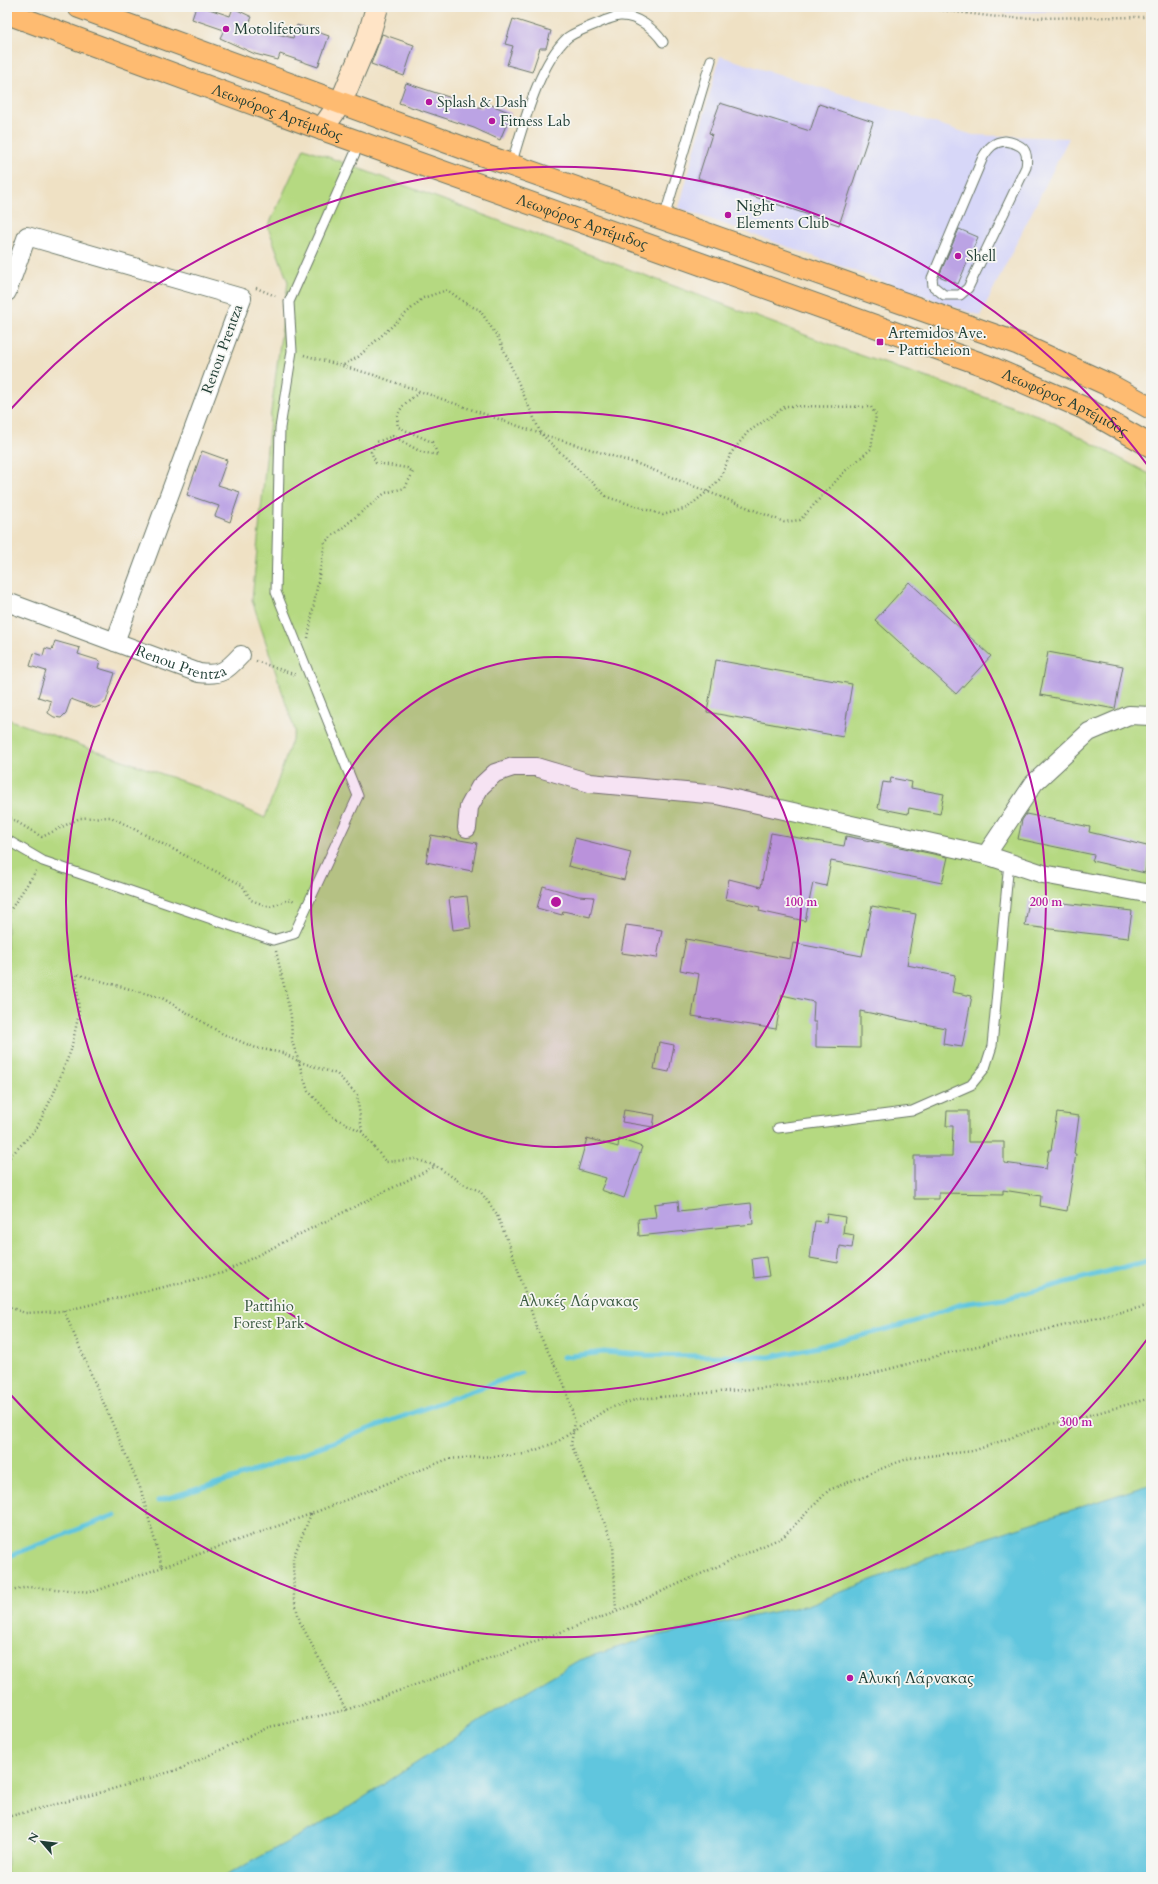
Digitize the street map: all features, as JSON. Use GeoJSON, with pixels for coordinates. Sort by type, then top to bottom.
{"type":"FeatureCollection","features":[{"type":"Feature","properties":{"kind":"main road","name":"Λεωφόρος Αρτέμιδος"},"geometry":{"type":"LineString","coordinates":[[79,7],[512,165],[1019,344],[1109,385],[1151,408]]}},
{"type":"Feature","properties":{"kind":"main road","name":"Λεωφόρος Αρτέμιδος"},"geometry":{"type":"LineString","coordinates":[[7,14],[322,129],[987,366],[1084,408],[1151,446]]}},
{"type":"Feature","properties":{"kind":"street"},"geometry":{"type":"LineString","coordinates":[[322,129],[341,102],[368,38],[377,7]]}},
{"type":"Feature","properties":{"kind":"street","name":"Renou Prentza"},"geometry":{"type":"LineString","coordinates":[[7,292],[27,236],[242,298],[115,642]]}},
{"type":"Feature","properties":{"kind":"street","name":"Renou Prentza"},"geometry":{"type":"LineString","coordinates":[[7,602],[199,673],[214,675],[228,669],[241,655]]}},
{"type":"Feature","properties":{"kind":"street"},"geometry":{"type":"LineString","coordinates":[[986,855],[1034,783],[1088,732],[1129,715],[1151,716]]}},
{"type":"Feature","properties":{"kind":"street"},"geometry":{"type":"LineString","coordinates":[[467,828],[469,807],[480,787],[495,773],[513,767],[536,767],[590,782],[717,795],[986,855],[1043,874],[1151,894]]}},
{"type":"Feature","properties":{"kind":"lane"},"geometry":{"type":"LineString","coordinates":[[512,165],[531,104],[547,64],[568,37],[601,22],[620,16],[638,20],[657,34],[663,42]]}},
{"type":"Feature","properties":{"kind":"lane"},"geometry":{"type":"LineString","coordinates":[[664,218],[711,60]]}},
{"type":"Feature","properties":{"kind":"lane"},"geometry":{"type":"LineString","coordinates":[[7,840],[43,861],[273,940],[294,934],[358,796],[276,592],[280,428],[292,351],[290,302],[360,142]]}},
{"type":"Feature","properties":{"kind":"lane"},"geometry":{"type":"LineString","coordinates":[[998,142],[1015,143],[1024,149],[1028,156],[1026,167],[968,288],[960,296],[944,296],[933,286],[932,278],[983,157],[990,147],[998,142]]}},
{"type":"Feature","properties":{"kind":"lane"},"geometry":{"type":"LineString","coordinates":[[778,1128],[912,1111],[971,1085],[986,1068],[992,1046],[1009,862]]}},
{"type":"Feature","properties":{"kind":"path"},"geometry":{"type":"LineString","coordinates":[[915,7],[1006,18],[1151,16]]}},
{"type":"Feature","properties":{"kind":"path"},"geometry":{"type":"LineString","coordinates":[[242,298],[256,288],[290,302]]}},
{"type":"Feature","properties":{"kind":"path"},"geometry":{"type":"LineString","coordinates":[[292,351],[420,391],[540,434],[638,464],[708,492],[784,522],[800,520],[845,471],[871,449],[876,415],[871,407],[786,406],[748,432],[730,453],[720,479],[708,492],[687,508],[663,515],[607,497],[540,434],[499,339],[487,319],[479,309],[472,308],[461,298],[447,290],[423,298],[358,357],[342,366]]}},
{"type":"Feature","properties":{"kind":"path"},"geometry":{"type":"LineString","coordinates":[[304,662],[325,542],[385,493],[405,488],[413,472],[407,468],[376,463],[371,452],[377,442],[392,436],[421,452],[438,455],[432,442],[398,426],[396,419],[400,407],[420,391]]}},
{"type":"Feature","properties":{"kind":"path"},"geometry":{"type":"LineString","coordinates":[[241,655],[312,681]]}},
{"type":"Feature","properties":{"kind":"path"},"geometry":{"type":"LineString","coordinates":[[7,816],[42,837],[80,818],[111,817],[242,884],[251,900],[270,907],[291,899],[306,909]]}},
{"type":"Feature","properties":{"kind":"path"},"geometry":{"type":"LineString","coordinates":[[7,915],[43,861]]}},
{"type":"Feature","properties":{"kind":"path"},"geometry":{"type":"LineString","coordinates":[[273,940],[290,1016],[292,1041],[300,1062],[308,1091],[333,1117],[362,1132],[386,1162],[415,1159],[436,1166],[463,1184],[480,1191],[496,1213],[511,1249],[537,1329],[565,1386],[575,1422],[571,1444],[613,1543],[616,1612]]}},
{"type":"Feature","properties":{"kind":"path"},"geometry":{"type":"LineString","coordinates":[[7,1160],[36,1129],[53,1095],[71,1050],[79,1013],[76,974],[162,998],[230,1036],[256,1048],[282,1053],[300,1062],[338,1074],[357,1095],[362,1132]]}},
{"type":"Feature","properties":{"kind":"path"},"geometry":{"type":"LineString","coordinates":[[7,1306],[25,1313],[64,1311],[222,1273],[436,1166]]}},
{"type":"Feature","properties":{"kind":"path"},"geometry":{"type":"LineString","coordinates":[[7,1592],[28,1587],[93,1592],[311,1514],[448,1459],[525,1454],[557,1442],[606,1409],[638,1399],[785,1386],[867,1375],[948,1353],[1151,1305]]}},
{"type":"Feature","properties":{"kind":"path"},"geometry":{"type":"LineString","coordinates":[[64,1311],[140,1490],[162,1567]]}},
{"type":"Feature","properties":{"kind":"path"},"geometry":{"type":"LineString","coordinates":[[7,1817],[99,1793],[180,1769],[269,1727],[346,1710],[616,1612],[783,1537],[829,1490],[910,1458],[973,1451],[1047,1425],[1075,1419],[1151,1398]]}},
{"type":"Feature","properties":{"kind":"path"},"geometry":{"type":"LineString","coordinates":[[311,1514],[293,1558],[294,1599],[300,1622],[346,1710]]}},
{"type":"Feature","properties":{"kind":"shaded area"},"geometry":{"type":"Polygon","coordinates":[[[964,7],[1151,7],[1151,9],[1007,13],[964,7]]]}},
{"type":"Feature","properties":{"kind":"shaded area"},"geometry":{"type":"Polygon","coordinates":[[[720,56],[973,135],[1069,138],[980,316],[679,208],[720,56]]]}},
{"type":"Feature","properties":{"kind":"green space","name":"Αλυκές Λάρνακας"},"geometry":{"type":"Polygon","coordinates":[[[304,148],[848,351],[1043,417],[1151,475],[1151,1877],[7,1877],[7,719],[193,785],[265,818],[295,731],[252,600],[270,419],[288,282],[268,227],[304,148]]]}},
{"type":"Feature","properties":{"kind":"water","name":"Αλυκή Λάρνακας"},"geometry":{"type":"Polygon","coordinates":[[[1151,1484],[1151,1877],[223,1877],[337,1815],[517,1697],[579,1660],[650,1637],[808,1605],[944,1552],[1151,1484]]]}},
{"type":"Feature","properties":{"kind":"building"},"geometry":{"type":"Polygon","coordinates":[[[196,7],[203,7],[230,16],[233,8],[252,17],[248,26],[293,38],[297,25],[329,36],[318,67],[280,54],[278,60],[255,54],[220,38],[224,30],[192,19],[196,7]]]}},
{"type":"Feature","properties":{"kind":"building"},"geometry":{"type":"Polygon","coordinates":[[[513,19],[551,31],[546,48],[540,48],[532,72],[507,65],[513,46],[505,44],[513,19]]]}},
{"type":"Feature","properties":{"kind":"building"},"geometry":{"type":"Polygon","coordinates":[[[382,34],[414,45],[404,76],[371,64],[382,34]]]}},
{"type":"Feature","properties":{"kind":"building"},"geometry":{"type":"Polygon","coordinates":[[[406,83],[482,108],[484,102],[511,113],[500,140],[474,128],[399,103],[406,83]]]}},
{"type":"Feature","properties":{"kind":"building"},"geometry":{"type":"Polygon","coordinates":[[[720,103],[810,131],[819,104],[873,122],[839,225],[698,178],[712,134],[709,133],[720,103]]]}},
{"type":"Feature","properties":{"kind":"building","name":"Shell"},"geometry":{"type":"Polygon","coordinates":[[[959,229],[978,237],[958,284],[939,276],[959,229]]]}},
{"type":"Feature","properties":{"kind":"building"},"geometry":{"type":"Polygon","coordinates":[[[202,451],[227,460],[218,485],[240,492],[230,522],[215,516],[219,506],[187,495],[202,451]]]}},
{"type":"Feature","properties":{"kind":"building"},"geometry":{"type":"Polygon","coordinates":[[[909,582],[991,656],[956,694],[875,620],[909,582]]]}},
{"type":"Feature","properties":{"kind":"building"},"geometry":{"type":"Polygon","coordinates":[[[55,641],[80,648],[78,654],[100,661],[98,668],[115,673],[106,702],[95,708],[71,699],[66,713],[61,718],[54,717],[48,713],[51,701],[38,697],[46,671],[30,666],[34,653],[43,656],[45,648],[52,650],[55,641]]]}},
{"type":"Feature","properties":{"kind":"building"},"geometry":{"type":"Polygon","coordinates":[[[1048,652],[1123,666],[1115,709],[1040,695],[1048,652]]]}},
{"type":"Feature","properties":{"kind":"building"},"geometry":{"type":"Polygon","coordinates":[[[716,660],[852,684],[843,737],[707,712],[716,660]]]}},
{"type":"Feature","properties":{"kind":"building"},"geometry":{"type":"Polygon","coordinates":[[[891,778],[912,782],[911,788],[944,794],[940,814],[909,808],[908,814],[878,808],[883,782],[890,783],[891,778]]]}},
{"type":"Feature","properties":{"kind":"building"},"geometry":{"type":"Polygon","coordinates":[[[1026,814],[1090,827],[1089,832],[1151,847],[1145,873],[1092,861],[1094,855],[1018,839],[1022,820],[1026,814]]]}},
{"type":"Feature","properties":{"kind":"building"},"geometry":{"type":"Polygon","coordinates":[[[771,833],[844,846],[846,836],[948,857],[942,883],[831,861],[826,886],[813,883],[805,921],[759,911],[760,907],[725,899],[729,879],[761,887],[771,833]]]}},
{"type":"Feature","properties":{"kind":"building"},"geometry":{"type":"Polygon","coordinates":[[[431,835],[477,843],[472,871],[426,862],[431,835]]]}},
{"type":"Feature","properties":{"kind":"building"},"geometry":{"type":"Polygon","coordinates":[[[575,838],[631,852],[624,880],[568,866],[575,838]]]}},
{"type":"Feature","properties":{"kind":"building"},"geometry":{"type":"Polygon","coordinates":[[[543,886],[578,896],[594,897],[590,917],[563,911],[562,915],[537,908],[543,886]]]}},
{"type":"Feature","properties":{"kind":"building"},"geometry":{"type":"Polygon","coordinates":[[[467,896],[471,928],[453,930],[449,898],[467,896]]]}},
{"type":"Feature","properties":{"kind":"building"},"geometry":{"type":"Polygon","coordinates":[[[1029,899],[1132,911],[1128,938],[1025,926],[1029,899]]]}},
{"type":"Feature","properties":{"kind":"building"},"geometry":{"type":"Polygon","coordinates":[[[872,906],[916,914],[907,965],[955,975],[952,992],[972,996],[962,1047],[943,1044],[945,1028],[860,1011],[860,1048],[816,1047],[816,1022],[813,1022],[814,1002],[782,995],[776,1029],[692,1016],[699,974],[680,970],[686,939],[790,959],[793,943],[862,956],[872,906]]]}},
{"type":"Feature","properties":{"kind":"building"},"geometry":{"type":"Polygon","coordinates":[[[626,925],[662,930],[657,958],[621,953],[626,925]]]}},
{"type":"Feature","properties":{"kind":"building"},"geometry":{"type":"Polygon","coordinates":[[[659,1042],[674,1045],[669,1072],[654,1069],[659,1042]]]}},
{"type":"Feature","properties":{"kind":"building"},"geometry":{"type":"Polygon","coordinates":[[[624,1110],[655,1115],[653,1127],[622,1122],[624,1110]]]}},
{"type":"Feature","properties":{"kind":"building"},"geometry":{"type":"Polygon","coordinates":[[[947,1111],[968,1111],[968,1142],[1004,1142],[1004,1163],[1046,1169],[1049,1150],[1051,1150],[1057,1113],[1079,1116],[1074,1154],[1076,1154],[1067,1211],[1040,1206],[1041,1196],[1003,1190],[1003,1194],[939,1193],[939,1199],[914,1199],[914,1156],[952,1156],[953,1126],[946,1126],[947,1111]]]}},
{"type":"Feature","properties":{"kind":"building"},"geometry":{"type":"Polygon","coordinates":[[[587,1138],[618,1147],[619,1139],[642,1147],[624,1198],[601,1190],[606,1178],[578,1170],[587,1138]]]}},
{"type":"Feature","properties":{"kind":"building"},"geometry":{"type":"Polygon","coordinates":[[[678,1201],[679,1211],[751,1203],[753,1224],[639,1236],[638,1219],[656,1217],[654,1204],[678,1201]]]}},
{"type":"Feature","properties":{"kind":"building"},"geometry":{"type":"Polygon","coordinates":[[[827,1214],[845,1217],[843,1233],[854,1235],[852,1248],[840,1246],[838,1263],[810,1258],[815,1221],[826,1222],[827,1214]]]}},
{"type":"Feature","properties":{"kind":"building"},"geometry":{"type":"Polygon","coordinates":[[[766,1257],[769,1276],[754,1278],[752,1259],[766,1257]]]}},
{"type":"Feature","properties":{"kind":"waterway"},"geometry":{"type":"LineString","coordinates":[[563,1357],[604,1352],[644,1355],[770,1357],[818,1347],[913,1322],[961,1304],[1011,1297],[1151,1260]]}},
{"type":"Feature","properties":{"kind":"waterway"},"geometry":{"type":"LineString","coordinates":[[158,1501],[235,1478],[521,1373]]}},
{"type":"Feature","properties":{"kind":"waterway"},"geometry":{"type":"LineString","coordinates":[[7,1557],[115,1515]]}},
{"type":"Feature","properties":{"kind":"place","name":"Motolifetours"},"geometry":{"type":"Point","coordinates":[226,29]}},
{"type":"Feature","properties":{"kind":"place","name":"Splash & Dash"},"geometry":{"type":"Point","coordinates":[429,102]}},
{"type":"Feature","properties":{"kind":"place","name":"Fitness Lab"},"geometry":{"type":"Point","coordinates":[492,121]}},
{"type":"Feature","properties":{"kind":"place","name":"Night Elements Club"},"geometry":{"type":"Point","coordinates":[728,215]}},
{"type":"Feature","properties":{"kind":"place","name":"Shell"},"geometry":{"type":"Point","coordinates":[958,256]}},
{"type":"Feature","properties":{"kind":"place","name":"Artemidos Ave. - Patticheion"},"geometry":{"type":"Point","coordinates":[880,342]}},
{"type":"Feature","properties":{"kind":"place","name":"Αλυκή Λάρνακας"},"geometry":{"type":"Point","coordinates":[850,1678]}},
{"type":"Feature","properties":{"kind":"park label","name":"Pattihio Forest Park"},"geometry":{"type":"Point","coordinates":[269,1314]}}]}
